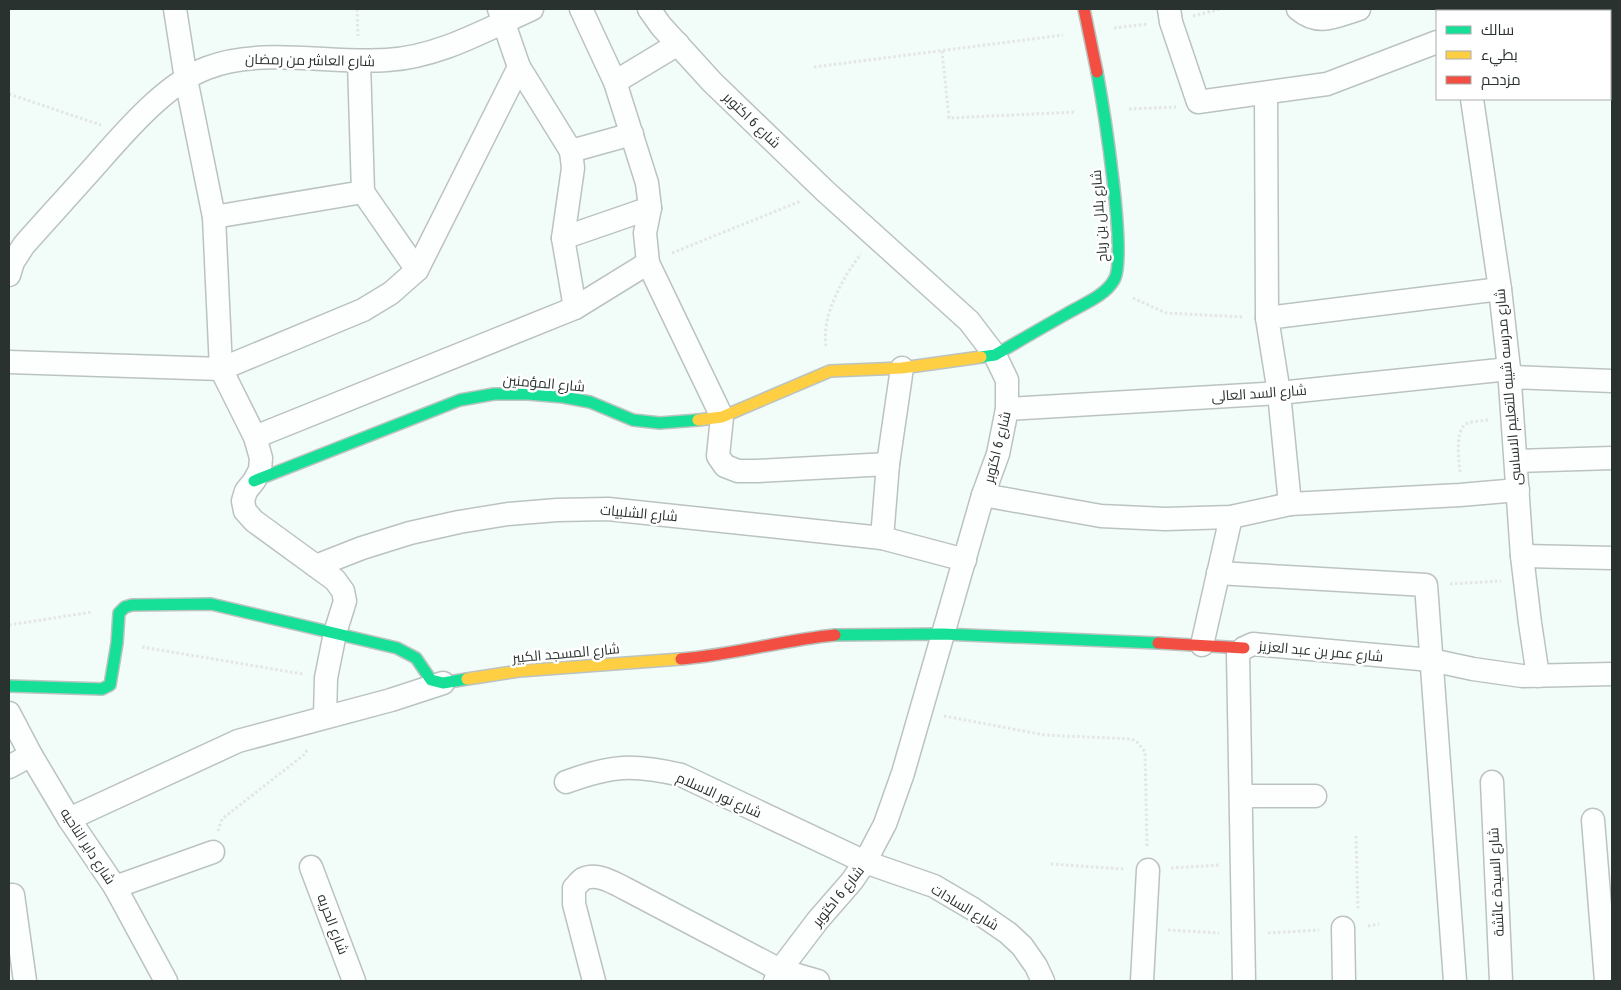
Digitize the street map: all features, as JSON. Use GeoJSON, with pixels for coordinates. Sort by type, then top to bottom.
{"type":"FeatureCollection","features":[{"type":"Feature","properties":{"kind":"street"},"geometry":{"type":"LineString","coordinates":[[174,9],[214,217],[222,369],[254,437],[261,458],[260,470],[246,491],[242,501],[245,511],[254,521],[335,580],[343,591],[345,601],[335,633],[326,678],[325,717]]}},
{"type":"Feature","properties":{"kind":"street","name":"شارع العاشر من رمضان"},"geometry":{"type":"LineString","coordinates":[[10,266],[24,246],[124,133],[166,93],[186,79],[207,68],[240,59],[277,58],[359,62],[419,55],[448,46],[501,15],[532,9]]}},
{"type":"Feature","properties":{"kind":"street"},"geometry":{"type":"LineString","coordinates":[[582,9],[615,82],[648,183],[650,208],[645,233],[648,263],[722,417],[718,456],[725,466],[738,471],[888,464]]}},
{"type":"Feature","properties":{"kind":"street","name":"شارع 6 اكتوبر"},"geometry":{"type":"LineString","coordinates":[[649,9],[660,26],[712,82],[825,191],[970,321],[995,355],[1007,380],[1007,408],[998,454],[984,495],[903,773],[885,824],[852,881],[818,920],[777,976]]}},
{"type":"Feature","properties":{"kind":"street","name":"شارع بلال بن رباح"},"geometry":{"type":"LineString","coordinates":[[1084,9],[1104,110],[1118,247],[1117,276],[1111,285]]}},
{"type":"Feature","properties":{"kind":"street"},"geometry":{"type":"LineString","coordinates":[[1298,9],[1305,15],[1315,19],[1332,18],[1359,9]]}},
{"type":"Feature","properties":{"kind":"street"},"geometry":{"type":"LineString","coordinates":[[501,15],[519,67],[571,151],[573,168],[563,238],[575,308]]}},
{"type":"Feature","properties":{"kind":"street"},"geometry":{"type":"LineString","coordinates":[[1170,15],[1198,102],[1327,84],[1436,42]]}},
{"type":"Feature","properties":{"kind":"street"},"geometry":{"type":"LineString","coordinates":[[615,82],[678,44]]}},
{"type":"Feature","properties":{"kind":"street"},"geometry":{"type":"LineString","coordinates":[[359,62],[364,192],[417,270]]}},
{"type":"Feature","properties":{"kind":"street"},"geometry":{"type":"LineString","coordinates":[[9,362],[222,369],[363,310],[391,293],[417,270],[519,67]]}},
{"type":"Feature","properties":{"kind":"street"},"geometry":{"type":"LineString","coordinates":[[1266,93],[1267,318],[1280,393],[1290,504]]}},
{"type":"Feature","properties":{"kind":"street","name":"شارع مدرسه شيبه للتعليم الاساسى"},"geometry":{"type":"LineString","coordinates":[[1472,100],[1500,289],[1513,416],[1524,580],[1538,676]]}},
{"type":"Feature","properties":{"kind":"street"},"geometry":{"type":"LineString","coordinates":[[571,151],[632,134]]}},
{"type":"Feature","properties":{"kind":"street"},"geometry":{"type":"LineString","coordinates":[[214,217],[364,192]]}},
{"type":"Feature","properties":{"kind":"street"},"geometry":{"type":"LineString","coordinates":[[563,238],[650,208]]}},
{"type":"Feature","properties":{"kind":"street"},"geometry":{"type":"LineString","coordinates":[[254,437],[575,308],[648,263]]}},
{"type":"Feature","properties":{"kind":"street"},"geometry":{"type":"LineString","coordinates":[[830,371],[902,368],[995,355],[1100,294],[1111,285]]}},
{"type":"Feature","properties":{"kind":"street"},"geometry":{"type":"LineString","coordinates":[[1267,318],[1500,289]]}},
{"type":"Feature","properties":{"kind":"street"},"geometry":{"type":"LineString","coordinates":[[882,538],[888,464],[902,368]]}},
{"type":"Feature","properties":{"kind":"street","name":"شارع المؤمنين"},"geometry":{"type":"LineString","coordinates":[[254,481],[460,400],[494,394],[563,397],[590,402],[633,420],[660,423],[686,422],[722,417],[830,371]]}},
{"type":"Feature","properties":{"kind":"street","name":"شارع السد العالى"},"geometry":{"type":"LineString","coordinates":[[1007,408],[1280,393],[1509,373],[1612,381]]}},
{"type":"Feature","properties":{"kind":"street"},"geometry":{"type":"LineString","coordinates":[[1516,461],[1612,458]]}},
{"type":"Feature","properties":{"kind":"street"},"geometry":{"type":"LineString","coordinates":[[984,495],[1100,516],[1165,519],[1231,517],[1290,504],[1518,490]]}},
{"type":"Feature","properties":{"kind":"street","name":"شارع الشلبيات"},"geometry":{"type":"LineString","coordinates":[[316,566],[362,548],[410,533],[469,520],[508,514],[557,510],[608,509],[882,538],[965,560]]}},
{"type":"Feature","properties":{"kind":"street"},"geometry":{"type":"LineString","coordinates":[[1202,644],[1231,517]]}},
{"type":"Feature","properties":{"kind":"street"},"geometry":{"type":"LineString","coordinates":[[1522,556],[1612,558]]}},
{"type":"Feature","properties":{"kind":"street"},"geometry":{"type":"LineString","coordinates":[[1218,573],[1426,586],[1456,981]]}},
{"type":"Feature","properties":{"kind":"street"},"geometry":{"type":"LineString","coordinates":[[9,686],[102,689],[110,685],[117,643],[119,613],[125,607],[132,605],[210,604],[397,648],[415,657],[431,681],[443,683]]}},
{"type":"Feature","properties":{"kind":"street","name":"شارع المسجد الكبير"},"geometry":{"type":"LineString","coordinates":[[443,683],[519,671],[684,658],[754,648],[804,638],[845,634],[943,634],[1202,644],[1244,648]]}},
{"type":"Feature","properties":{"kind":"street","name":"شارع عمر بن عبد العزيز"},"geometry":{"type":"LineString","coordinates":[[1244,981],[1238,654],[1244,648],[1254,644],[1431,660],[1473,669],[1538,676],[1612,674]]}},
{"type":"Feature","properties":{"kind":"street"},"geometry":{"type":"LineString","coordinates":[[70,819],[238,741],[392,700],[443,683]]}},
{"type":"Feature","properties":{"kind":"street","name":"شارع داير الناحيه"},"geometry":{"type":"LineString","coordinates":[[9,713],[70,819],[115,887],[166,981]]}},
{"type":"Feature","properties":{"kind":"street"},"geometry":{"type":"LineString","coordinates":[[9,767],[32,755]]}},
{"type":"Feature","properties":{"kind":"street","name":"شارع نور الاسلام"},"geometry":{"type":"LineString","coordinates":[[566,782],[594,772],[623,767],[652,768],[681,775],[864,862]]}},
{"type":"Feature","properties":{"kind":"street","name":"شارع السيدة عائشة"},"geometry":{"type":"LineString","coordinates":[[1492,782],[1501,981]]}},
{"type":"Feature","properties":{"kind":"street"},"geometry":{"type":"LineString","coordinates":[[1241,796],[1315,796]]}},
{"type":"Feature","properties":{"kind":"street"},"geometry":{"type":"LineString","coordinates":[[1593,820],[1605,859],[1606,981]]}},
{"type":"Feature","properties":{"kind":"street"},"geometry":{"type":"LineString","coordinates":[[115,887],[213,852]]}},
{"type":"Feature","properties":{"kind":"street","name":"شارع السادات"},"geometry":{"type":"LineString","coordinates":[[864,862],[934,886],[974,909],[1008,933],[1022,946],[1036,966],[1043,981]]}},
{"type":"Feature","properties":{"kind":"street","name":"شارع الحريه"},"geometry":{"type":"LineString","coordinates":[[311,867],[354,981]]}},
{"type":"Feature","properties":{"kind":"street"},"geometry":{"type":"LineString","coordinates":[[1142,981],[1148,870]]}},
{"type":"Feature","properties":{"kind":"street"},"geometry":{"type":"LineString","coordinates":[[594,981],[574,904],[574,888],[583,879],[594,877],[606,879],[626,889],[777,976],[818,981]]}},
{"type":"Feature","properties":{"kind":"street"},"geometry":{"type":"LineString","coordinates":[[13,896],[25,981]]}},
{"type":"Feature","properties":{"kind":"street"},"geometry":{"type":"LineString","coordinates":[[1344,981],[1351,928]]}},
{"type":"Feature","properties":{"kind":"path"},"geometry":{"type":"LineString","coordinates":[[814,67],[1089,31],[1170,15]]}},
{"type":"Feature","properties":{"kind":"path"},"geometry":{"type":"LineString","coordinates":[[942,51],[949,118],[1175,108],[1198,102]]}},
{"type":"Feature","properties":{"kind":"path"},"geometry":{"type":"LineString","coordinates":[[9,94],[124,133]]}},
{"type":"Feature","properties":{"kind":"path"},"geometry":{"type":"LineString","coordinates":[[648,263],[825,191]]}},
{"type":"Feature","properties":{"kind":"path"},"geometry":{"type":"LineString","coordinates":[[830,371],[825,336],[834,299],[850,268],[876,236]]}},
{"type":"Feature","properties":{"kind":"path"},"geometry":{"type":"LineString","coordinates":[[1111,285],[1139,302],[1166,314],[1267,318]]}},
{"type":"Feature","properties":{"kind":"path"},"geometry":{"type":"LineString","coordinates":[[1460,495],[1459,436],[1462,427],[1467,423],[1513,416]]}},
{"type":"Feature","properties":{"kind":"path"},"geometry":{"type":"LineString","coordinates":[[1426,586],[1524,580]]}},
{"type":"Feature","properties":{"kind":"path"},"geometry":{"type":"LineString","coordinates":[[9,625],[125,607]]}},
{"type":"Feature","properties":{"kind":"path"},"geometry":{"type":"LineString","coordinates":[[117,643],[326,678]]}},
{"type":"Feature","properties":{"kind":"path"},"geometry":{"type":"LineString","coordinates":[[920,711],[1045,735],[1132,738],[1138,742],[1145,752],[1148,870]]}},
{"type":"Feature","properties":{"kind":"path"},"geometry":{"type":"LineString","coordinates":[[213,852],[222,819],[304,754],[325,717]]}},
{"type":"Feature","properties":{"kind":"path"},"geometry":{"type":"LineString","coordinates":[[1351,928],[1356,836]]}},
{"type":"Feature","properties":{"kind":"path"},"geometry":{"type":"LineString","coordinates":[[1051,864],[1148,870],[1242,864]]}},
{"type":"Feature","properties":{"kind":"path"},"geometry":{"type":"LineString","coordinates":[[1145,929],[1243,934],[1351,928],[1379,924]]}},
{"type":"Feature","properties":{"kind":"traffic: fast"},"geometry":{"type":"LineString","coordinates":[[981,357],[995,355],[1093,299],[1105,291],[1114,280],[1118,266],[1116,213],[1109,146],[1097,72]]}},
{"type":"Feature","properties":{"kind":"traffic: fast"},"geometry":{"type":"LineString","coordinates":[[254,481],[460,400],[494,394],[528,394],[563,397],[590,402],[633,420],[660,423],[698,420]]}},
{"type":"Feature","properties":{"kind":"traffic: fast"},"geometry":{"type":"LineString","coordinates":[[9,686],[102,689],[110,685],[117,643],[119,613],[125,607],[132,605],[211,604],[397,648],[416,658],[431,680],[443,683],[467,679]]}},
{"type":"Feature","properties":{"kind":"traffic: fast"},"geometry":{"type":"LineString","coordinates":[[835,635],[943,634],[1158,643]]}},
{"type":"Feature","properties":{"kind":"traffic: slow"},"geometry":{"type":"LineString","coordinates":[[698,420],[722,417],[830,371],[902,368],[981,357]]}},
{"type":"Feature","properties":{"kind":"traffic: slow"},"geometry":{"type":"LineString","coordinates":[[467,679],[519,671],[681,659]]}},
{"type":"Feature","properties":{"kind":"traffic: jam"},"geometry":{"type":"LineString","coordinates":[[1084,9],[1097,72]]}},
{"type":"Feature","properties":{"kind":"traffic: jam"},"geometry":{"type":"LineString","coordinates":[[681,659],[835,635]]}},
{"type":"Feature","properties":{"kind":"traffic: jam"},"geometry":{"type":"LineString","coordinates":[[1158,643],[1244,648]]}}]}
